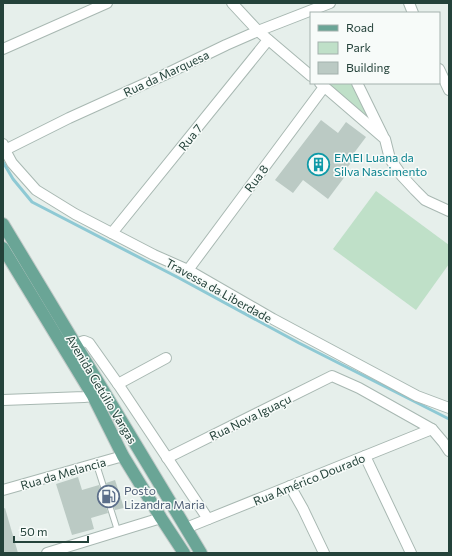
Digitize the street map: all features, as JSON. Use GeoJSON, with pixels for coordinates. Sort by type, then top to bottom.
{"type":"FeatureCollection","features":[{"type":"Feature","properties":{"kind":"main road","name":"Avenida Getúlio Vargas"},"geometry":{"type":"LineString","coordinates":[[3,224],[201,553]]}},
{"type":"Feature","properties":{"kind":"main road","name":"Avenida Getúlio Vargas"},"geometry":{"type":"LineString","coordinates":[[3,248],[93,396],[123,456],[184,553]]}},
{"type":"Feature","properties":{"kind":"street"},"geometry":{"type":"LineString","coordinates":[[3,49],[107,3]]}},
{"type":"Feature","properties":{"kind":"street"},"geometry":{"type":"LineString","coordinates":[[232,3],[258,31],[310,75]]}},
{"type":"Feature","properties":{"kind":"street","name":"Rua da Marquesa"},"geometry":{"type":"LineString","coordinates":[[4,148],[226,45],[330,3]]}},
{"type":"Feature","properties":{"kind":"street","name":"Rua 7"},"geometry":{"type":"LineString","coordinates":[[112,233],[268,40]]}},
{"type":"Feature","properties":{"kind":"street"},"geometry":{"type":"LineString","coordinates":[[440,71],[449,90]]}},
{"type":"Feature","properties":{"kind":"street"},"geometry":{"type":"LineString","coordinates":[[358,84],[385,139],[390,159],[402,176],[425,200],[449,211]]}},
{"type":"Feature","properties":{"kind":"street"},"geometry":{"type":"LineString","coordinates":[[322,85],[385,139]]}},
{"type":"Feature","properties":{"kind":"street","name":"Rua 8"},"geometry":{"type":"LineString","coordinates":[[188,270],[322,85]]}},
{"type":"Feature","properties":{"kind":"street","name":"Travessa da Liberdade"},"geometry":{"type":"LineString","coordinates":[[4,148],[12,163],[36,190],[75,214],[154,255],[188,270],[272,319],[417,396],[449,408]]}},
{"type":"Feature","properties":{"kind":"street"},"geometry":{"type":"LineString","coordinates":[[75,344],[81,341],[87,342],[118,384],[208,519]]}},
{"type":"Feature","properties":{"kind":"street"},"geometry":{"type":"LineString","coordinates":[[118,384],[166,358]]}},
{"type":"Feature","properties":{"kind":"street","name":"Rua Nova Iguaçu"},"geometry":{"type":"LineString","coordinates":[[167,458],[332,376],[359,388],[432,429]]}},
{"type":"Feature","properties":{"kind":"street"},"geometry":{"type":"LineString","coordinates":[[3,400],[93,396]]}},
{"type":"Feature","properties":{"kind":"street"},"geometry":{"type":"LineString","coordinates":[[432,429],[449,451]]}},
{"type":"Feature","properties":{"kind":"street","name":"Rua Américo Dourado"},"geometry":{"type":"LineString","coordinates":[[186,528],[432,429]]}},
{"type":"Feature","properties":{"kind":"street","name":"Rua da Melancia"},"geometry":{"type":"LineString","coordinates":[[3,490],[123,456]]}},
{"type":"Feature","properties":{"kind":"street"},"geometry":{"type":"LineString","coordinates":[[365,456],[411,553]]}},
{"type":"Feature","properties":{"kind":"street"},"geometry":{"type":"LineString","coordinates":[[290,486],[324,553]]}},
{"type":"Feature","properties":{"kind":"street"},"geometry":{"type":"LineString","coordinates":[[47,553],[161,518]]}},
{"type":"Feature","properties":{"kind":"lane"},"geometry":{"type":"LineString","coordinates":[[96,463],[118,532]]}},
{"type":"Feature","properties":{"kind":"green space"},"geometry":{"type":"Polygon","coordinates":[[[329,84],[353,84],[374,125],[329,84]]]}},
{"type":"Feature","properties":{"kind":"green space"},"geometry":{"type":"Polygon","coordinates":[[[376,191],[449,245],[449,264],[416,310],[333,249],[376,191]]]}},
{"type":"Feature","properties":{"kind":"building","name":"EMEI Luana da Silva Nascimento"},"geometry":{"type":"Polygon","coordinates":[[[321,120],[338,133],[346,122],[366,137],[354,153],[357,155],[343,173],[346,175],[328,199],[303,180],[293,193],[275,180],[321,120]]]}},
{"type":"Feature","properties":{"kind":"building"},"geometry":{"type":"Polygon","coordinates":[[[78,477],[82,490],[99,485],[108,513],[91,518],[94,529],[72,535],[56,484],[78,477]]]}},
{"type":"Feature","properties":{"kind":"building"},"geometry":{"type":"Polygon","coordinates":[[[115,480],[124,508],[115,510],[106,483],[115,480]]]}},
{"type":"Feature","properties":{"kind":"building"},"geometry":{"type":"Polygon","coordinates":[[[5,508],[18,553],[3,553],[3,509],[5,508]]]}},
{"type":"Feature","properties":{"kind":"waterway"},"geometry":{"type":"LineString","coordinates":[[3,162],[13,179],[32,202],[179,278],[299,343],[449,419]]}},
{"type":"Feature","properties":{"kind":"place","name":"EMEI Luana da Silva Nascimento"},"geometry":{"type":"Point","coordinates":[319,164]}},
{"type":"Feature","properties":{"kind":"place","name":"Posto Lizandra Maria"},"geometry":{"type":"Point","coordinates":[108,497]}}]}
